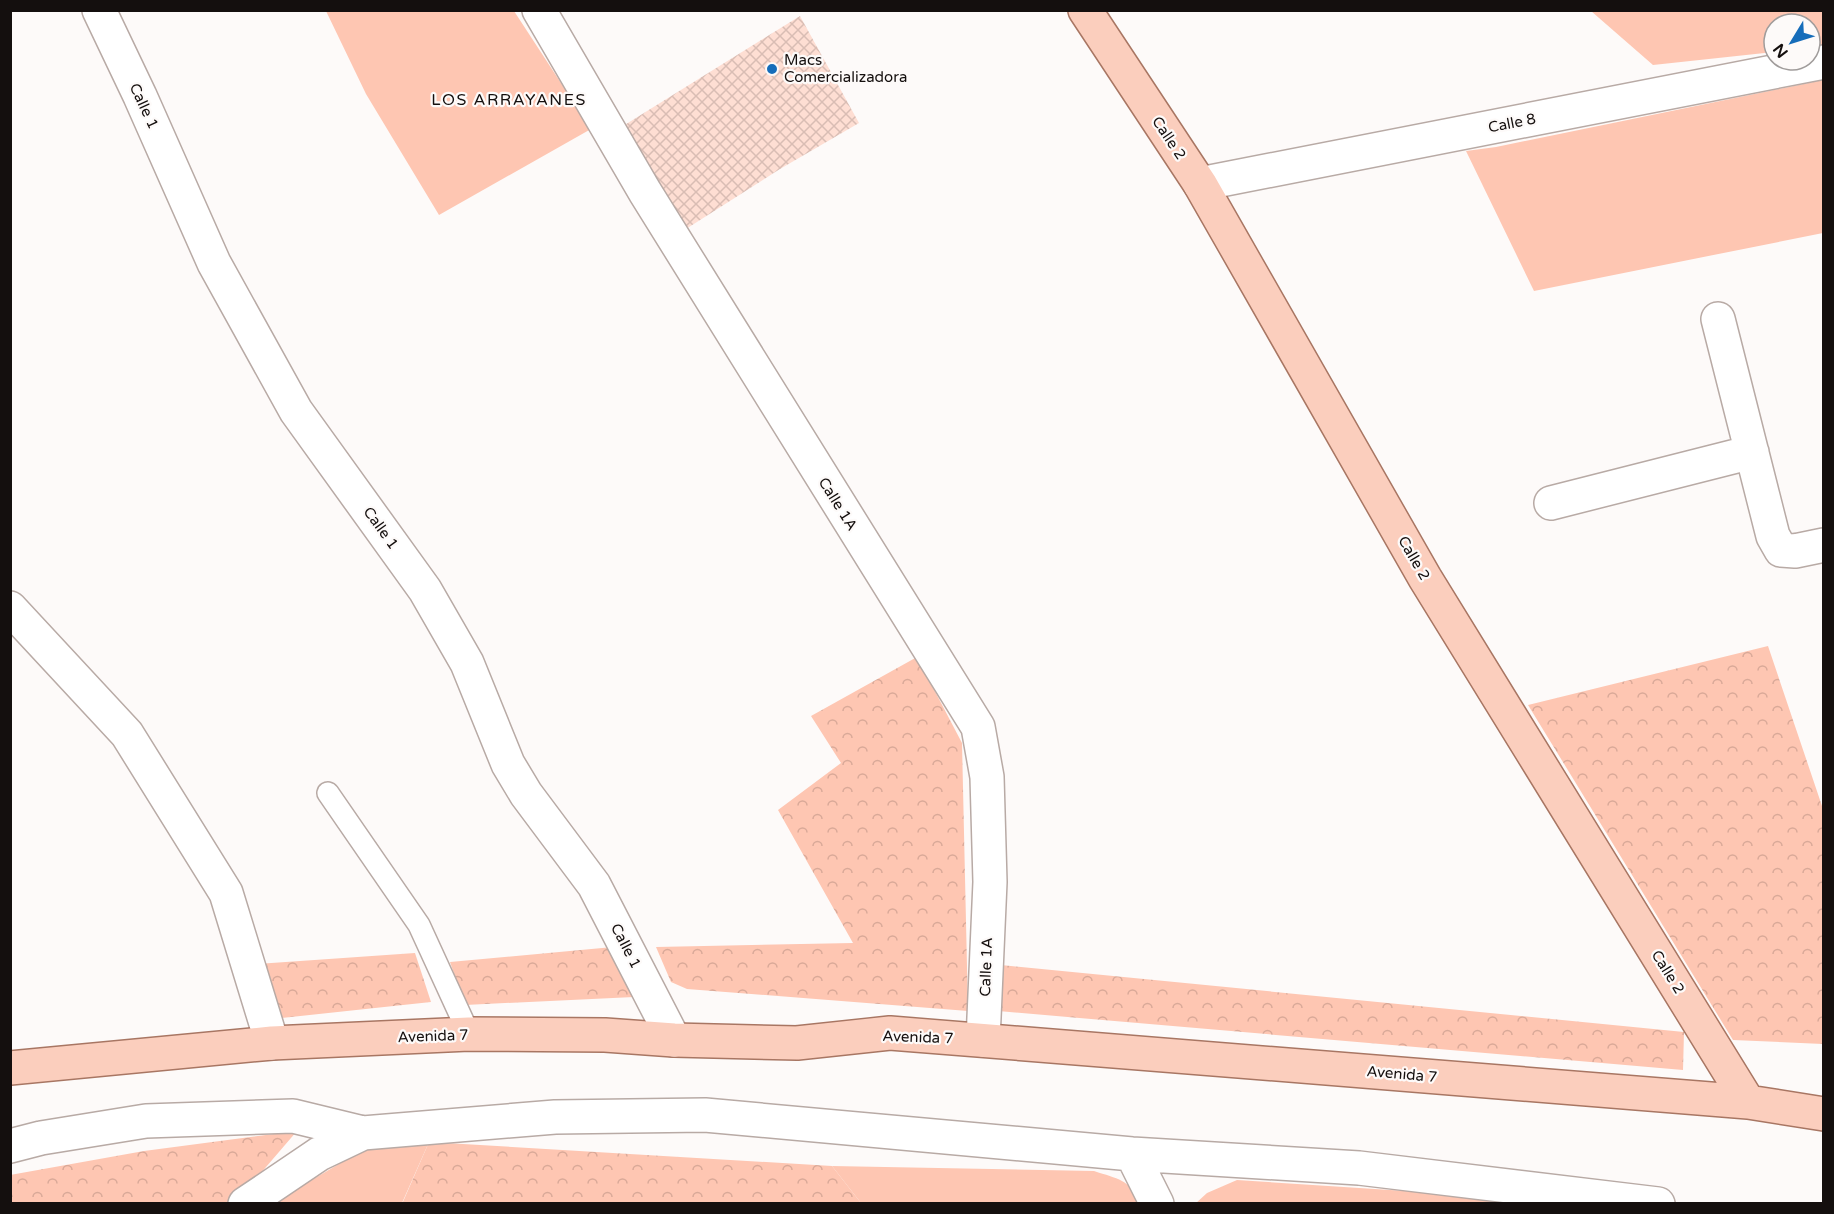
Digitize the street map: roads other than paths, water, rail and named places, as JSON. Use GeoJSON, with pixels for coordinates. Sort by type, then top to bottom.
{"type":"FeatureCollection","features":[{"type":"Feature","properties":{"kind":"main road","name":"Calle 2"},"geometry":{"type":"LineString","coordinates":[[1085,10],[1200,184],[1425,578],[1748,1102]]}},
{"type":"Feature","properties":{"kind":"main road","name":"Avenida 7"},"geometry":{"type":"LineString","coordinates":[[10,1068],[272,1043],[469,1035],[604,1035],[674,1040],[797,1043],[890,1033],[1748,1102],[1824,1114]]}},
{"type":"Feature","properties":{"kind":"street","name":"Calle 1"},"geometry":{"type":"LineString","coordinates":[[99,10],[214,263],[296,411],[425,590],[467,663],[508,764],[526,794],[594,885],[674,1040]]}},
{"type":"Feature","properties":{"kind":"street","name":"Calle 1A"},"geometry":{"type":"LineString","coordinates":[[539,10],[645,192],[978,727],[987,777],[990,882],[983,1040]]}},
{"type":"Feature","properties":{"kind":"street","name":"Calle 8"},"geometry":{"type":"LineString","coordinates":[[1200,184],[1824,62]]}},
{"type":"Feature","properties":{"kind":"street"},"geometry":{"type":"LineString","coordinates":[[1718,319],[1773,536],[1781,550],[1795,551],[1824,545]]}},
{"type":"Feature","properties":{"kind":"street"},"geometry":{"type":"LineString","coordinates":[[1551,503],[1752,452]]}},
{"type":"Feature","properties":{"kind":"street"},"geometry":{"type":"LineString","coordinates":[[10,608],[127,734],[226,893],[272,1043]]}},
{"type":"Feature","properties":{"kind":"street"},"geometry":{"type":"LineString","coordinates":[[10,1146],[41,1138],[157,1120],[293,1116],[363,1133],[555,1117],[705,1115],[1132,1155],[1359,1168],[1614,1201],[1658,1203]]}},
{"type":"Feature","properties":{"kind":"street"},"geometry":{"type":"LineString","coordinates":[[245,1203],[319,1154],[363,1133]]}},
{"type":"Feature","properties":{"kind":"street"},"geometry":{"type":"LineString","coordinates":[[1132,1155],[1157,1203]]}},
{"type":"Feature","properties":{"kind":"lane"},"geometry":{"type":"LineString","coordinates":[[328,793],[420,925],[469,1035]]}},
{"type":"Feature","properties":{"kind":"place","name":"Macs Comercializadora"},"geometry":{"type":"Point","coordinates":[772,69]}},
{"type":"Feature","properties":{"kind":"district","name":"LOS ARRAYANES"},"geometry":{"type":"Point","coordinates":[509,100]}}]}
